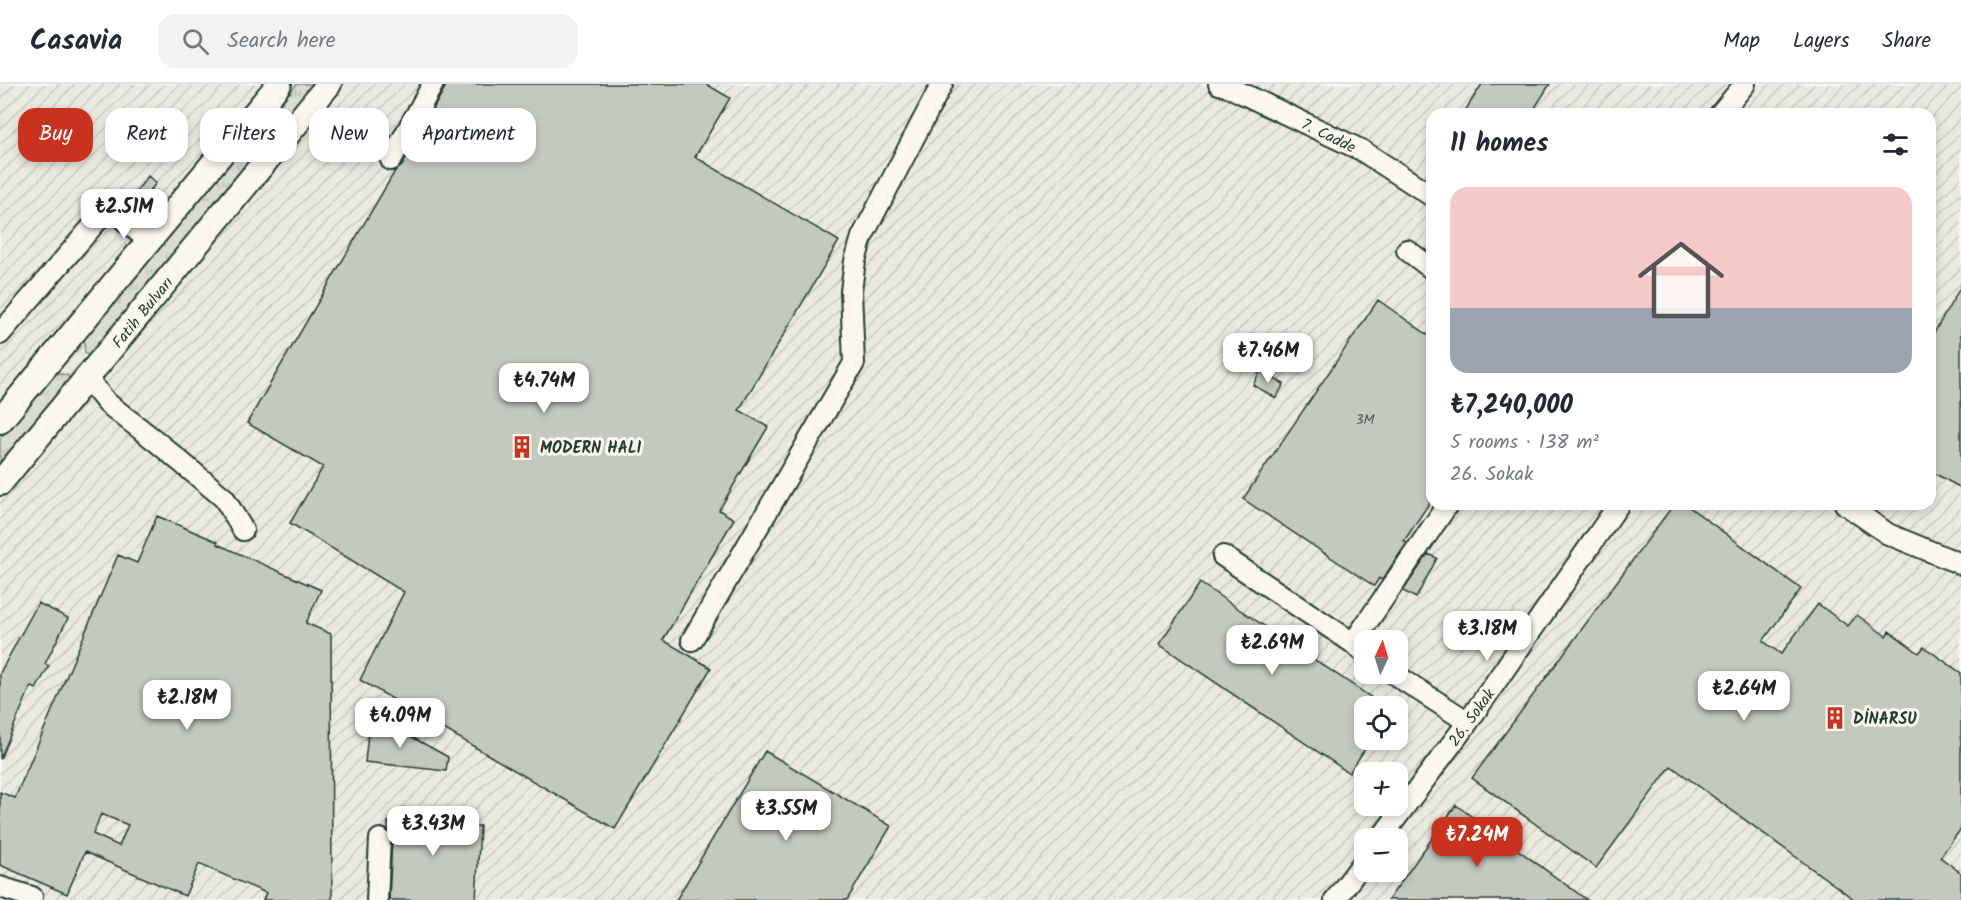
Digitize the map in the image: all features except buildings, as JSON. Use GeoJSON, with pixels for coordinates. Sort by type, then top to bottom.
{"type":"FeatureCollection","features":[{"type":"Feature","properties":{"kind":"main road"},"geometry":{"type":"LineString","coordinates":[[0,421],[279,84]]}},
{"type":"Feature","properties":{"kind":"main road","name":"Fatih Bulvarı"},"geometry":{"type":"LineString","coordinates":[[0,483],[329,84]]}},
{"type":"Feature","properties":{"kind":"street"},"geometry":{"type":"LineString","coordinates":[[391,160],[433,84]]}},
{"type":"Feature","properties":{"kind":"street","name":"7. Cadde"},"geometry":{"type":"LineString","coordinates":[[1219,84],[1361,150],[1426,192]]}},
{"type":"Feature","properties":{"kind":"street"},"geometry":{"type":"LineString","coordinates":[[1725,108],[1745,84]]}},
{"type":"Feature","properties":{"kind":"street"},"geometry":{"type":"LineString","coordinates":[[692,640],[854,363],[851,291],[855,261],[862,237],[936,86]]}},
{"type":"Feature","properties":{"kind":"street"},"geometry":{"type":"LineString","coordinates":[[0,334],[109,207],[150,242]]}},
{"type":"Feature","properties":{"kind":"street"},"geometry":{"type":"LineString","coordinates":[[1407,250],[1426,264]]}},
{"type":"Feature","properties":{"kind":"street"},"geometry":{"type":"LineString","coordinates":[[87,378],[107,403],[224,498],[243,530]]}},
{"type":"Feature","properties":{"kind":"street"},"geometry":{"type":"LineString","coordinates":[[1370,630],[1444,510]]}},
{"type":"Feature","properties":{"kind":"street","name":"26. Sokak"},"geometry":{"type":"LineString","coordinates":[[1388,828],[1468,722],[1615,510]]}},
{"type":"Feature","properties":{"kind":"street"},"geometry":{"type":"LineString","coordinates":[[1854,510],[1888,534],[1961,564]]}},
{"type":"Feature","properties":{"kind":"street"},"geometry":{"type":"LineString","coordinates":[[1223,556],[1354,645]]}},
{"type":"Feature","properties":{"kind":"street"},"geometry":{"type":"LineString","coordinates":[[1408,683],[1468,722]]}},
{"type":"Feature","properties":{"kind":"street"},"geometry":{"type":"LineString","coordinates":[[377,900],[380,839]]}},
{"type":"Feature","properties":{"kind":"street"},"geometry":{"type":"LineString","coordinates":[[1335,900],[1354,875]]}},
{"type":"Feature","properties":{"kind":"street"},"geometry":{"type":"LineString","coordinates":[[0,887],[32,897]]}},
{"type":"Feature","properties":{"kind":"shaded area"},"geometry":{"type":"Polygon","coordinates":[[[0,84],[1961,84],[1961,900],[0,900],[0,84]]]}},
{"type":"Feature","properties":{"kind":"green space"},"geometry":{"type":"Polygon","coordinates":[[[297,84],[320,84],[297,112],[297,108],[277,108],[297,84]]]}},
{"type":"Feature","properties":{"kind":"green space"},"geometry":{"type":"Polygon","coordinates":[[[232,162],[256,162],[94,359],[85,353],[84,339],[232,162]]]}},
{"type":"Feature","properties":{"kind":"green space"},"geometry":{"type":"Polygon","coordinates":[[[55,373],[67,375],[73,383],[0,472],[0,438],[55,373]]]}},
{"type":"Feature","properties":{"kind":"place","name":"MODERN HALI"},"geometry":{"type":"Point","coordinates":[522,447]}},
{"type":"Feature","properties":{"kind":"place","name":"DİNARSU"},"geometry":{"type":"Point","coordinates":[1835,718]}}]}
